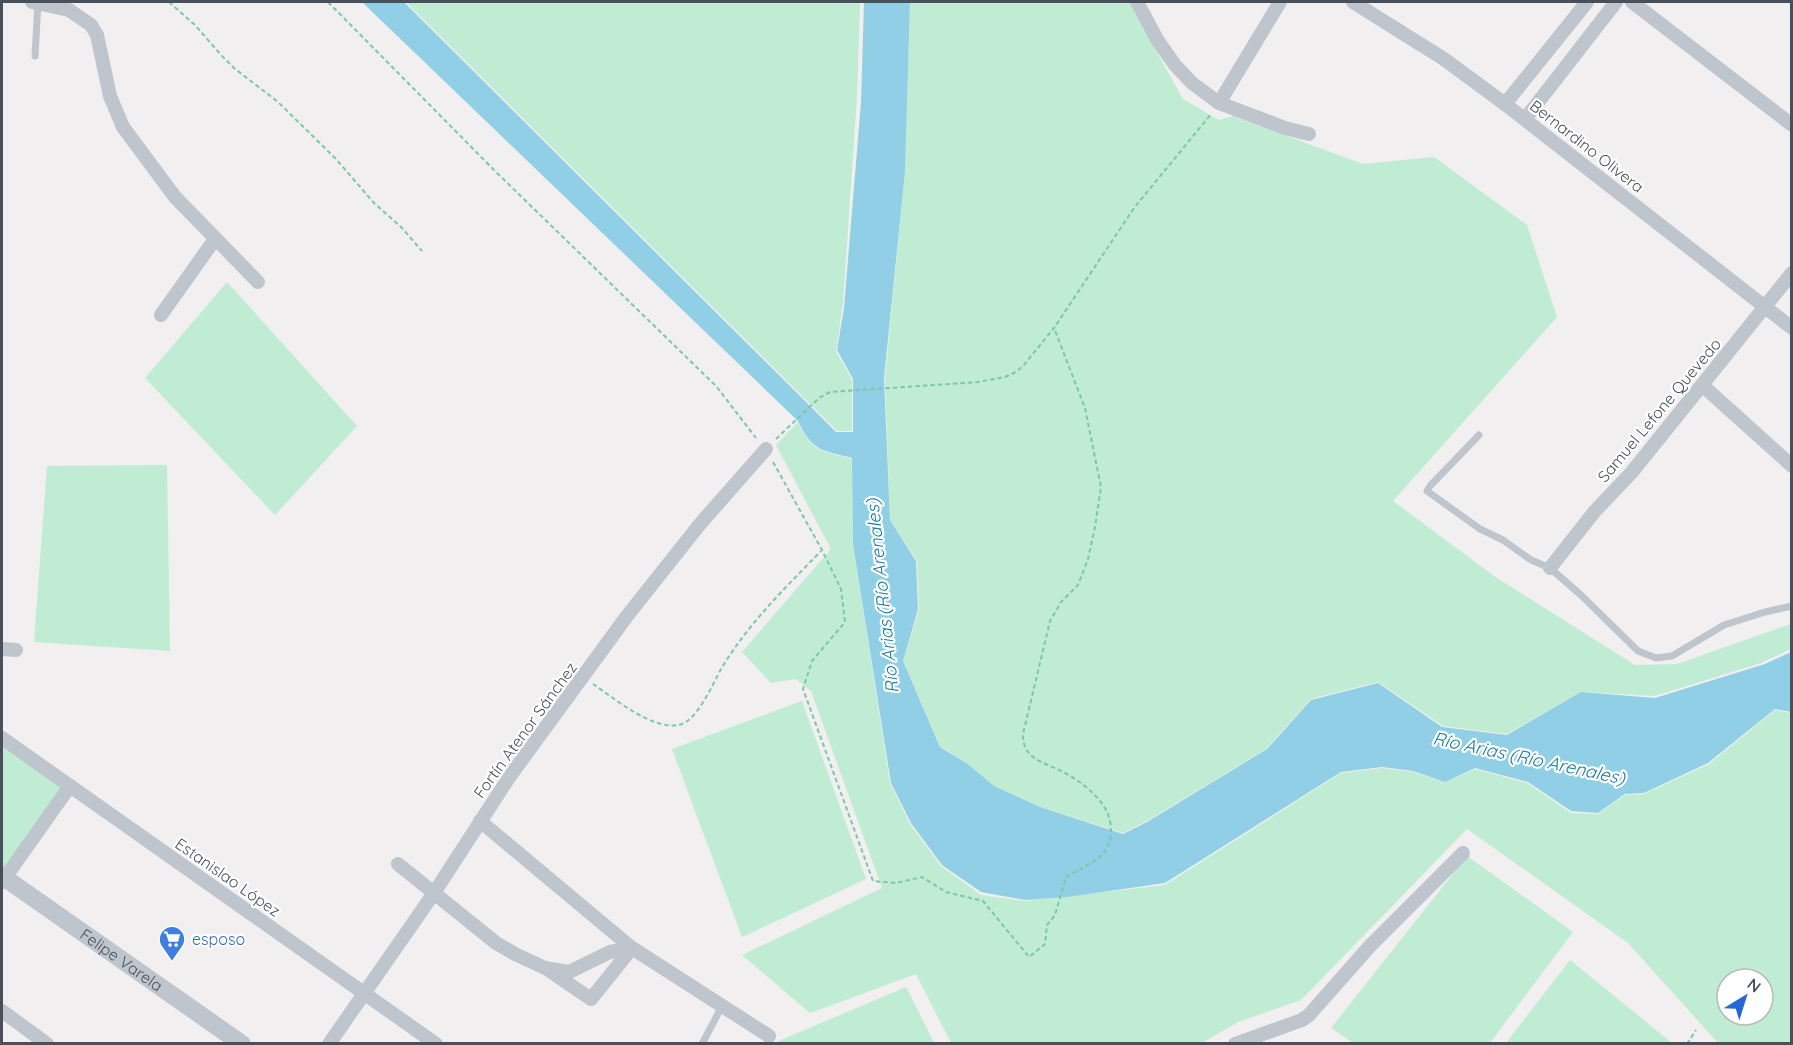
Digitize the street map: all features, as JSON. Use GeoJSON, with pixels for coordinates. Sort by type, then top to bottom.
{"type":"FeatureCollection","features":[{"type":"Feature","properties":{"kind":"street"},"geometry":{"type":"LineString","coordinates":[[32,2],[69,10],[91,25],[98,35],[110,96],[123,127],[175,197],[258,282]]}},
{"type":"Feature","properties":{"kind":"street"},"geometry":{"type":"LineString","coordinates":[[1137,2],[1158,40],[1192,83],[1219,103],[1285,128],[1309,134]]}},
{"type":"Feature","properties":{"kind":"street"},"geometry":{"type":"LineString","coordinates":[[1219,103],[1280,2]]}},
{"type":"Feature","properties":{"kind":"street","name":"Bernardino Olivera"},"geometry":{"type":"LineString","coordinates":[[1353,2],[1444,59],[1505,104],[1791,328]]}},
{"type":"Feature","properties":{"kind":"street"},"geometry":{"type":"LineString","coordinates":[[1505,104],[1587,2]]}},
{"type":"Feature","properties":{"kind":"street"},"geometry":{"type":"LineString","coordinates":[[1525,119],[1616,2]]}},
{"type":"Feature","properties":{"kind":"street"},"geometry":{"type":"LineString","coordinates":[[1632,2],[1791,126]]}},
{"type":"Feature","properties":{"kind":"street"},"geometry":{"type":"LineString","coordinates":[[160,315],[215,239]]}},
{"type":"Feature","properties":{"kind":"street","name":"Samuel Lefone Quevedo"},"geometry":{"type":"LineString","coordinates":[[1550,568],[1595,511],[1632,472],[1791,273]]}},
{"type":"Feature","properties":{"kind":"street"},"geometry":{"type":"LineString","coordinates":[[1702,385],[1791,466]]}},
{"type":"Feature","properties":{"kind":"street","name":"Fortín Atenor Sánchez"},"geometry":{"type":"LineString","coordinates":[[329,1044],[434,893],[510,776],[627,616],[700,524],[765,449]]}},
{"type":"Feature","properties":{"kind":"street","name":"Estanislao López"},"geometry":{"type":"LineString","coordinates":[[2,738],[436,1044]]}},
{"type":"Feature","properties":{"kind":"street"},"geometry":{"type":"LineString","coordinates":[[3,879],[70,786]]}},
{"type":"Feature","properties":{"kind":"street"},"geometry":{"type":"LineString","coordinates":[[480,821],[632,948],[768,1036]]}},
{"type":"Feature","properties":{"kind":"street"},"geometry":{"type":"LineString","coordinates":[[1235,1044],[1302,1020],[1309,1015],[1370,946],[1463,853]]}},
{"type":"Feature","properties":{"kind":"street"},"geometry":{"type":"LineString","coordinates":[[398,864],[496,943],[545,968],[591,999],[632,948]]}},
{"type":"Feature","properties":{"kind":"street","name":"Felipe Varela"},"geometry":{"type":"LineString","coordinates":[[3,879],[242,1044]]}},
{"type":"Feature","properties":{"kind":"street"},"geometry":{"type":"LineString","coordinates":[[545,968],[569,972],[610,952],[632,948]]}},
{"type":"Feature","properties":{"kind":"street"},"geometry":{"type":"LineString","coordinates":[[2,1011],[47,1044]]}},
{"type":"Feature","properties":{"kind":"lane"},"geometry":{"type":"LineString","coordinates":[[35,56],[38,2]]}},
{"type":"Feature","properties":{"kind":"lane"},"geometry":{"type":"LineString","coordinates":[[1479,435],[1430,486],[1427,492],[1480,529],[1503,540],[1531,560],[1550,568],[1638,651],[1656,658],[1672,656],[1724,625],[1791,606]]}},
{"type":"Feature","properties":{"kind":"lane"},"geometry":{"type":"LineString","coordinates":[[702,1044],[722,1006]]}},
{"type":"Feature","properties":{"kind":"path"},"geometry":{"type":"LineString","coordinates":[[169,2],[195,25],[234,68],[295,118],[422,251]]}},
{"type":"Feature","properties":{"kind":"path"},"geometry":{"type":"LineString","coordinates":[[328,2],[494,170],[716,386],[765,449],[822,550],[841,589],[845,622],[812,661],[803,689],[873,881],[897,883],[922,877],[946,892],[983,901],[1029,957],[1046,944],[1047,925],[1056,915],[1066,877],[1101,857],[1108,848],[1111,831],[1108,813],[1095,796],[1064,772],[1029,754],[1022,743],[1050,621],[1061,602],[1078,585],[1088,559],[1101,487],[1085,408],[1054,328]]}},
{"type":"Feature","properties":{"kind":"path"},"geometry":{"type":"LineString","coordinates":[[765,449],[819,398],[830,392],[978,382],[1005,377],[1023,366],[1054,328],[1134,207],[1219,103]]}},
{"type":"Feature","properties":{"kind":"path"},"geometry":{"type":"LineString","coordinates":[[583,677],[635,712],[658,723],[680,724],[696,712],[730,655],[771,602],[822,550]]}},
{"type":"Feature","properties":{"kind":"path"},"geometry":{"type":"LineString","coordinates":[[1687,1044],[1696,1030]]}},
{"type":"Feature","properties":{"kind":"green space"},"geometry":{"type":"Polygon","coordinates":[[[406,2],[860,2],[857,97],[843,303],[836,351],[852,380],[852,431],[837,431],[406,2]]]}},
{"type":"Feature","properties":{"kind":"green space"},"geometry":{"type":"Polygon","coordinates":[[[910,2],[1129,2],[1183,99],[1219,120],[1233,116],[1363,164],[1434,157],[1527,225],[1557,317],[1393,501],[1494,576],[1635,665],[1677,664],[1791,624],[1791,649],[1761,663],[1655,696],[1581,692],[1507,734],[1443,726],[1378,682],[1311,699],[1266,749],[1147,821],[1123,833],[1040,807],[994,786],[968,764],[940,746],[903,661],[919,609],[917,561],[890,520],[885,378],[905,172],[910,2]]]}},
{"type":"Feature","properties":{"kind":"green space"},"geometry":{"type":"Polygon","coordinates":[[[227,282],[357,426],[275,515],[145,378],[227,282]]]}},
{"type":"Feature","properties":{"kind":"green space"},"geometry":{"type":"Polygon","coordinates":[[[798,422],[813,445],[852,459],[853,544],[890,783],[910,824],[941,866],[981,895],[1025,901],[1165,885],[1341,773],[1382,768],[1413,772],[1445,782],[1475,769],[1527,783],[1571,813],[1598,814],[1625,795],[1644,794],[1709,764],[1775,710],[1792,713],[1791,1043],[1718,1043],[1628,943],[1467,829],[1301,1000],[1238,1022],[1202,1043],[951,1043],[916,974],[810,1013],[742,955],[882,888],[811,691],[796,679],[771,683],[742,652],[831,549],[776,445],[798,422]]]}},
{"type":"Feature","properties":{"kind":"green space"},"geometry":{"type":"Polygon","coordinates":[[[167,465],[170,651],[34,642],[47,466],[167,465]]]}},
{"type":"Feature","properties":{"kind":"green space"},"geometry":{"type":"Polygon","coordinates":[[[802,701],[866,879],[742,937],[672,749],[802,701]]]}},
{"type":"Feature","properties":{"kind":"green space"},"geometry":{"type":"Polygon","coordinates":[[[2,747],[62,787],[4,869],[2,868],[2,747]]]}},
{"type":"Feature","properties":{"kind":"green space"},"geometry":{"type":"Polygon","coordinates":[[[1467,856],[1573,932],[1490,1043],[1353,1043],[1331,1028],[1467,856]]]}},
{"type":"Feature","properties":{"kind":"green space"},"geometry":{"type":"Polygon","coordinates":[[[1570,960],[1672,1043],[1506,1043],[1570,960]]]}},
{"type":"Feature","properties":{"kind":"green space"},"geometry":{"type":"Polygon","coordinates":[[[906,987],[934,1043],[774,1043],[906,987]]]}},
{"type":"Feature","properties":{"kind":"water","name":"Río Arias (Río Arenales)"},"geometry":{"type":"Polygon","coordinates":[[[362,2],[404,2],[836,432],[853,432],[853,379],[837,350],[844,308],[861,102],[864,2],[910,2],[905,172],[884,378],[890,520],[916,561],[918,609],[903,661],[940,747],[968,764],[994,786],[1040,807],[1123,834],[1147,822],[1267,749],[1311,700],[1378,683],[1442,727],[1507,735],[1581,692],[1655,698],[1765,664],[1791,652],[1791,712],[1775,709],[1708,763],[1644,793],[1625,794],[1598,813],[1571,811],[1528,782],[1475,768],[1445,782],[1413,771],[1382,767],[1341,772],[1165,883],[1067,897],[1025,900],[981,892],[942,865],[911,823],[891,783],[853,544],[852,458],[826,451],[814,444],[798,421],[362,2]]]}},
{"type":"Feature","properties":{"kind":"place","name":"esposo"},"geometry":{"type":"Point","coordinates":[172,962]}}]}
